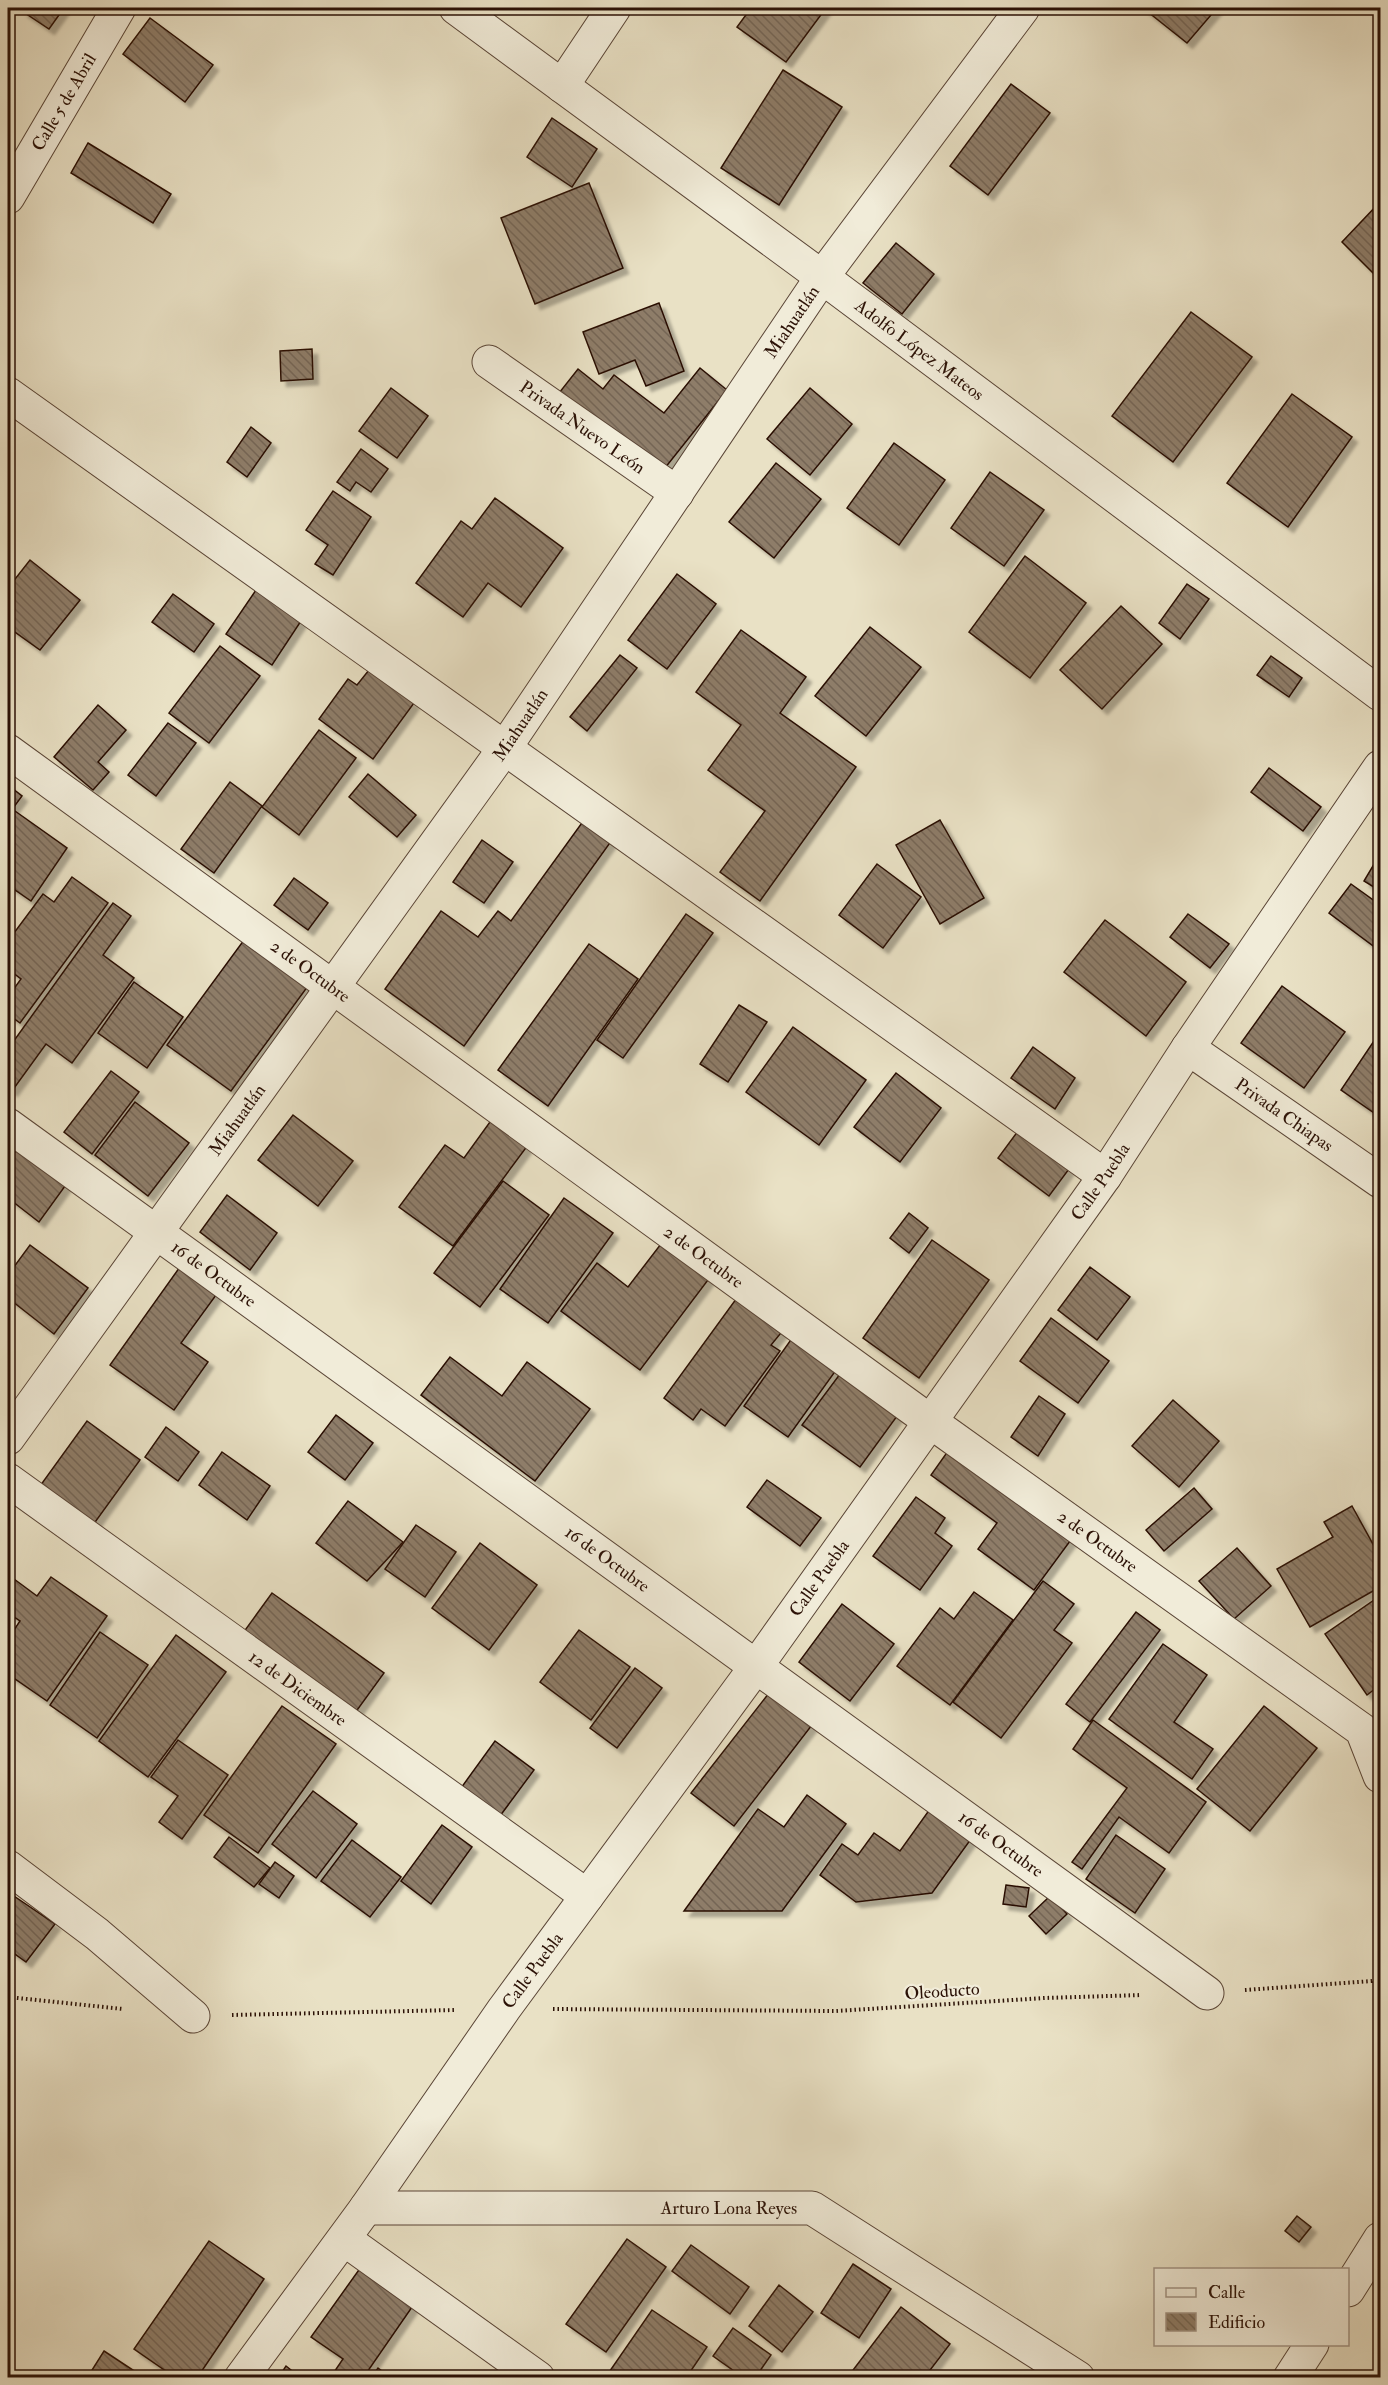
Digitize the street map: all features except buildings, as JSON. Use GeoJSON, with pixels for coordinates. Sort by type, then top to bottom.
{"type":"FeatureCollection","features":[{"type":"Feature","properties":{"kind":"street","name":"Calle 5 de Abril"},"geometry":{"type":"LineString","coordinates":[[8,197],[118,8]]}},
{"type":"Feature","properties":{"kind":"street","name":"Adolfo López Mateos"},"geometry":{"type":"LineString","coordinates":[[456,8],[822,277],[1380,694]]}},
{"type":"Feature","properties":{"kind":"street"},"geometry":{"type":"LineString","coordinates":[[562,86],[614,8]]}},
{"type":"Feature","properties":{"kind":"street","name":"Miahuatlán"},"geometry":{"type":"LineString","coordinates":[[8,1438],[504,749],[822,277],[1023,8]]}},
{"type":"Feature","properties":{"kind":"street","name":"Privada Nuevo León"},"geometry":{"type":"LineString","coordinates":[[489,362],[677,493]]}},
{"type":"Feature","properties":{"kind":"street"},"geometry":{"type":"LineString","coordinates":[[8,394],[1106,1176]]}},
{"type":"Feature","properties":{"kind":"street","name":"2 de Octubre"},"geometry":{"type":"LineString","coordinates":[[8,752],[334,986],[931,1422],[1362,1730],[1380,1776]]}},
{"type":"Feature","properties":{"kind":"street","name":"Calle Puebla"},"geometry":{"type":"LineString","coordinates":[[241,2378],[344,2239],[504,2009],[755,1668],[1106,1176],[1188,1048],[1380,767]]}},
{"type":"Feature","properties":{"kind":"street","name":"Privada Chiapas"},"geometry":{"type":"LineString","coordinates":[[1188,1048],[1380,1181]]}},
{"type":"Feature","properties":{"kind":"street","name":"16 de Octubre"},"geometry":{"type":"LineString","coordinates":[[8,1125],[1207,1993]]}},
{"type":"Feature","properties":{"kind":"street","name":"12 de Diciembre"},"geometry":{"type":"LineString","coordinates":[[8,1480],[587,1896]]}},
{"type":"Feature","properties":{"kind":"street"},"geometry":{"type":"LineString","coordinates":[[8,1867],[97,1934],[193,2016]]}},
{"type":"Feature","properties":{"kind":"street","name":"Arturo Lona Reyes"},"geometry":{"type":"LineString","coordinates":[[366,2208],[812,2208],[1078,2378]]}},
{"type":"Feature","properties":{"kind":"street"},"geometry":{"type":"LineString","coordinates":[[344,2239],[538,2378]]}},
{"type":"Feature","properties":{"kind":"street"},"geometry":{"type":"LineString","coordinates":[[1349,2287],[1380,2239]]}},
{"type":"Feature","properties":{"kind":"street"},"geometry":{"type":"LineString","coordinates":[[1290,2378],[1311,2346]]}},
{"type":"Feature","properties":{"kind":"path","name":"Oleoducto"},"geometry":{"type":"LineString","coordinates":[[193,2016],[504,2009],[836,2011],[1045,1998],[1207,1993],[1372,1981],[1380,1975]]}},
{"type":"Feature","properties":{"kind":"path"},"geometry":{"type":"LineString","coordinates":[[8,1997],[124,2009]]}}]}
